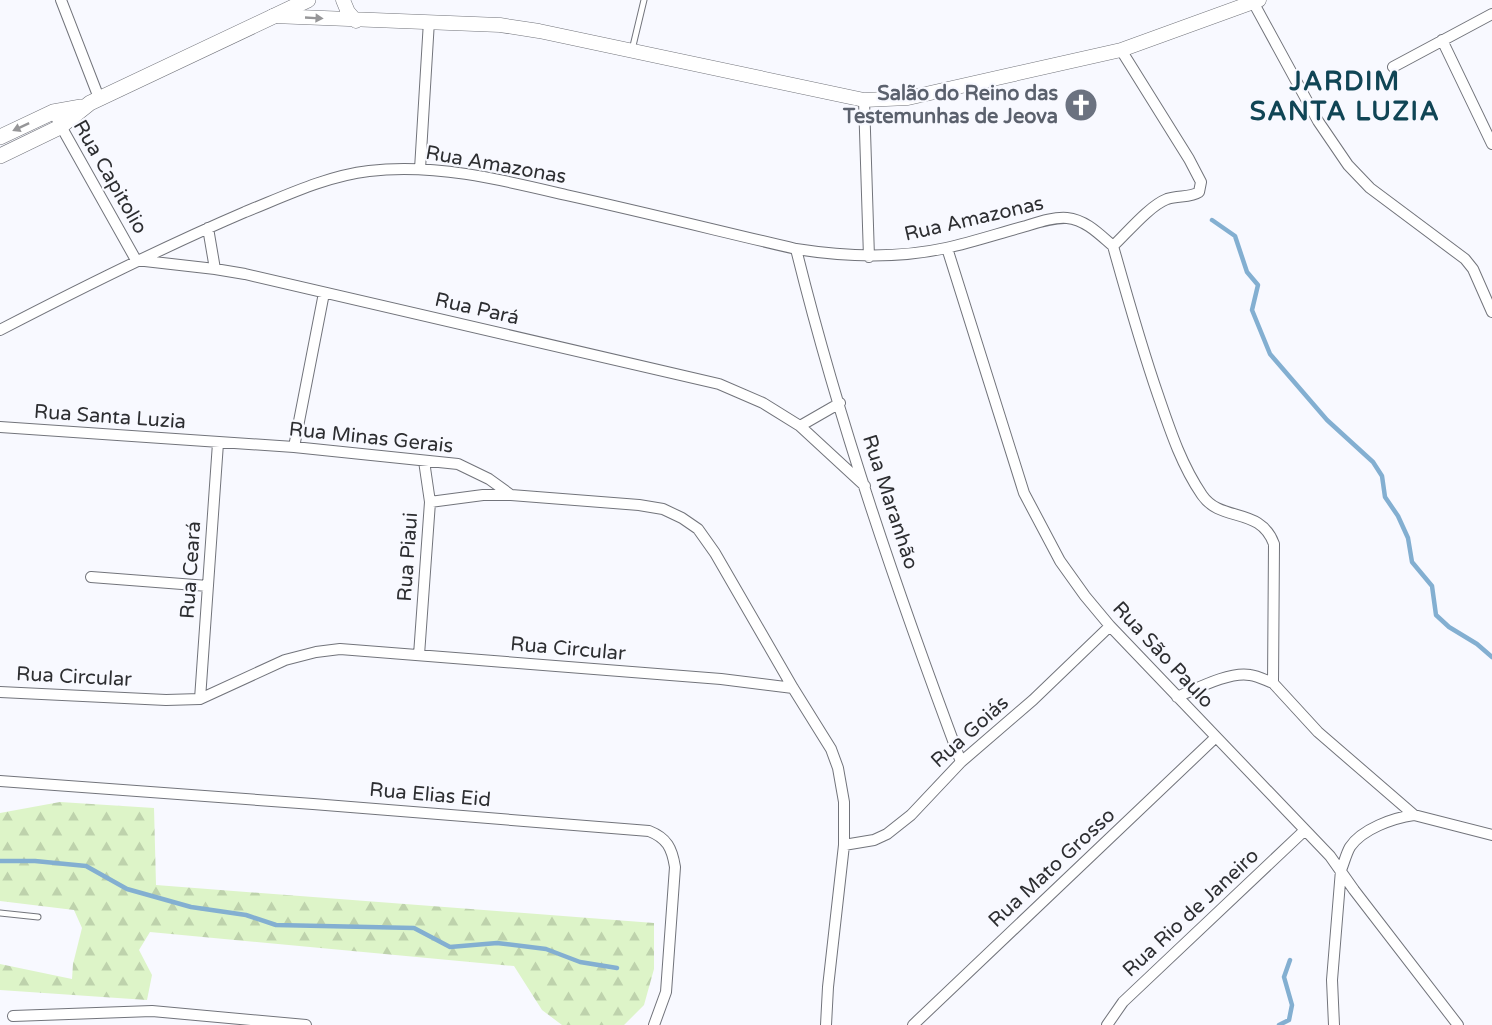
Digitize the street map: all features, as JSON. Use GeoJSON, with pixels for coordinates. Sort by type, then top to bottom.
{"type":"FeatureCollection","features":[{"type":"Feature","properties":{"kind":"main road"},"geometry":{"type":"LineString","coordinates":[[278,14],[298,0]]}},
{"type":"Feature","properties":{"kind":"main road"},"geometry":{"type":"LineString","coordinates":[[0,137],[53,112],[81,107],[308,0]]}},
{"type":"Feature","properties":{"kind":"main road"},"geometry":{"type":"LineString","coordinates":[[0,156],[60,127],[81,107]]}},
{"type":"Feature","properties":{"kind":"street"},"geometry":{"type":"LineString","coordinates":[[61,0],[99,98]]}},
{"type":"Feature","properties":{"kind":"street"},"geometry":{"type":"LineString","coordinates":[[343,0],[348,12],[356,21]]}},
{"type":"Feature","properties":{"kind":"street"},"geometry":{"type":"LineString","coordinates":[[278,14],[356,21],[429,21],[501,25],[539,31],[864,100],[908,98],[1121,50],[1255,1],[1318,121],[1348,165],[1378,194],[1465,259],[1473,269],[1492,312]]}},
{"type":"Feature","properties":{"kind":"street"},"geometry":{"type":"LineString","coordinates":[[1393,67],[1492,14]]}},
{"type":"Feature","properties":{"kind":"street"},"geometry":{"type":"LineString","coordinates":[[420,169],[429,21]]}},
{"type":"Feature","properties":{"kind":"street"},"geometry":{"type":"LineString","coordinates":[[1442,40],[1492,144]]}},
{"type":"Feature","properties":{"kind":"street"},"geometry":{"type":"LineString","coordinates":[[1121,50],[1189,159],[1201,189],[1195,195],[1176,197],[1161,202],[1113,246],[1136,331],[1178,454],[1209,503],[1220,510],[1260,524],[1270,535],[1274,544],[1273,683]]}},
{"type":"Feature","properties":{"kind":"street"},"geometry":{"type":"LineString","coordinates":[[864,100],[869,257]]}},
{"type":"Feature","properties":{"kind":"street","name":"Rua Capitolio"},"geometry":{"type":"LineString","coordinates":[[53,112],[136,260]]}},
{"type":"Feature","properties":{"kind":"street","name":"Rua Amazonas"},"geometry":{"type":"LineString","coordinates":[[0,330],[136,260],[208,228],[333,178],[369,171],[420,169],[510,182],[796,249],[833,255],[869,257],[906,255],[947,248],[1054,218],[1079,221],[1089,225],[1113,246]]}},
{"type":"Feature","properties":{"kind":"street"},"geometry":{"type":"LineString","coordinates":[[208,228],[215,268]]}},
{"type":"Feature","properties":{"kind":"street","name":"Rua São Paulo"},"geometry":{"type":"LineString","coordinates":[[947,248],[1024,493],[1060,561],[1110,626],[1330,856],[1458,1025]]}},
{"type":"Feature","properties":{"kind":"street","name":"Rua Maranhão"},"geometry":{"type":"LineString","coordinates":[[796,249],[814,322],[865,486],[914,638],[961,762]]}},
{"type":"Feature","properties":{"kind":"street","name":"Rua Pará"},"geometry":{"type":"LineString","coordinates":[[136,260],[215,268],[719,384],[764,403],[800,426],[865,486]]}},
{"type":"Feature","properties":{"kind":"street"},"geometry":{"type":"LineString","coordinates":[[294,447],[324,293]]}},
{"type":"Feature","properties":{"kind":"street"},"geometry":{"type":"LineString","coordinates":[[800,426],[840,403]]}},
{"type":"Feature","properties":{"kind":"street","name":"Rua Santa Luzia"},"geometry":{"type":"LineString","coordinates":[[0,428],[218,443]]}},
{"type":"Feature","properties":{"kind":"street","name":"Rua Minas Gerais"},"geometry":{"type":"LineString","coordinates":[[218,443],[294,447],[458,464],[489,479],[511,495]]}},
{"type":"Feature","properties":{"kind":"street","name":"Rua Ceará"},"geometry":{"type":"LineString","coordinates":[[200,699],[218,443]]}},
{"type":"Feature","properties":{"kind":"street","name":"Rua Piaui"},"geometry":{"type":"LineString","coordinates":[[420,656],[430,502],[423,461]]}},
{"type":"Feature","properties":{"kind":"street"},"geometry":{"type":"LineString","coordinates":[[430,502],[483,495],[511,495],[663,509],[682,518],[698,530],[715,552],[831,749],[838,768],[844,802],[844,845],[826,1025]]}},
{"type":"Feature","properties":{"kind":"street"},"geometry":{"type":"LineString","coordinates":[[91,577],[208,586]]}},
{"type":"Feature","properties":{"kind":"street","name":"Rua Goiás"},"geometry":{"type":"LineString","coordinates":[[844,845],[867,842],[887,834],[911,815],[961,762],[1033,700],[1110,626]]}},
{"type":"Feature","properties":{"kind":"street","name":"Rua Circular"},"geometry":{"type":"LineString","coordinates":[[0,692],[166,700],[200,699],[285,660],[340,649],[721,679],[793,688]]}},
{"type":"Feature","properties":{"kind":"street"},"geometry":{"type":"LineString","coordinates":[[1177,697],[1228,677],[1240,675],[1250,675],[1273,683],[1318,732],[1414,816]]}},
{"type":"Feature","properties":{"kind":"street","name":"Rua Mato Grosso"},"geometry":{"type":"LineString","coordinates":[[913,1025],[1216,737]]}},
{"type":"Feature","properties":{"kind":"street","name":"Rua Elias Eid"},"geometry":{"type":"LineString","coordinates":[[0,781],[649,831],[659,835],[667,842],[675,867],[666,992],[654,1025]]}},
{"type":"Feature","properties":{"kind":"street"},"geometry":{"type":"LineString","coordinates":[[1334,1025],[1332,980],[1341,870],[1350,848],[1361,836],[1400,817],[1414,816],[1492,835]]}},
{"type":"Feature","properties":{"kind":"street","name":"Rua Rio de Janeiro"},"geometry":{"type":"LineString","coordinates":[[1107,1025],[1123,1002],[1305,830]]}},
{"type":"Feature","properties":{"kind":"street"},"geometry":{"type":"LineString","coordinates":[[13,1016],[153,1011],[306,1025]]}},
{"type":"Feature","properties":{"kind":"lane"},"geometry":{"type":"LineString","coordinates":[[632,51],[644,0]]}},
{"type":"Feature","properties":{"kind":"lane"},"geometry":{"type":"LineString","coordinates":[[0,913],[38,917]]}},
{"type":"Feature","properties":{"kind":"green space"},"geometry":{"type":"Polygon","coordinates":[[[60,802],[154,808],[156,885],[654,923],[654,969],[644,1005],[624,1025],[562,1025],[542,1010],[514,966],[150,932],[139,950],[152,975],[147,1000],[0,990],[0,964],[72,979],[73,964],[82,928],[74,910],[0,901],[0,813],[60,802]]]}},
{"type":"Feature","properties":{"kind":"waterway"},"geometry":{"type":"LineString","coordinates":[[1212,220],[1235,236],[1247,272],[1258,285],[1252,310],[1270,354],[1327,420],[1373,462],[1382,476],[1385,497],[1398,516],[1408,538],[1412,562],[1432,586],[1436,615],[1449,627],[1477,644],[1492,657]]}},
{"type":"Feature","properties":{"kind":"waterway"},"geometry":{"type":"LineString","coordinates":[[0,861],[35,861],[86,866],[127,889],[191,907],[246,915],[276,925],[414,928],[450,947],[497,943],[546,949],[580,962],[617,968]]}},
{"type":"Feature","properties":{"kind":"waterway"},"geometry":{"type":"LineString","coordinates":[[1279,1025],[1289,1020],[1292,1005],[1284,977],[1290,960]]}},
{"type":"Feature","properties":{"kind":"place","name":"Salão do Reino das Testemunhas de Jeova"},"geometry":{"type":"Point","coordinates":[1081,105]}},
{"type":"Feature","properties":{"kind":"district","name":"JARDIM SANTA LUZIA"},"geometry":{"type":"Point","coordinates":[1345,96]}}]}
